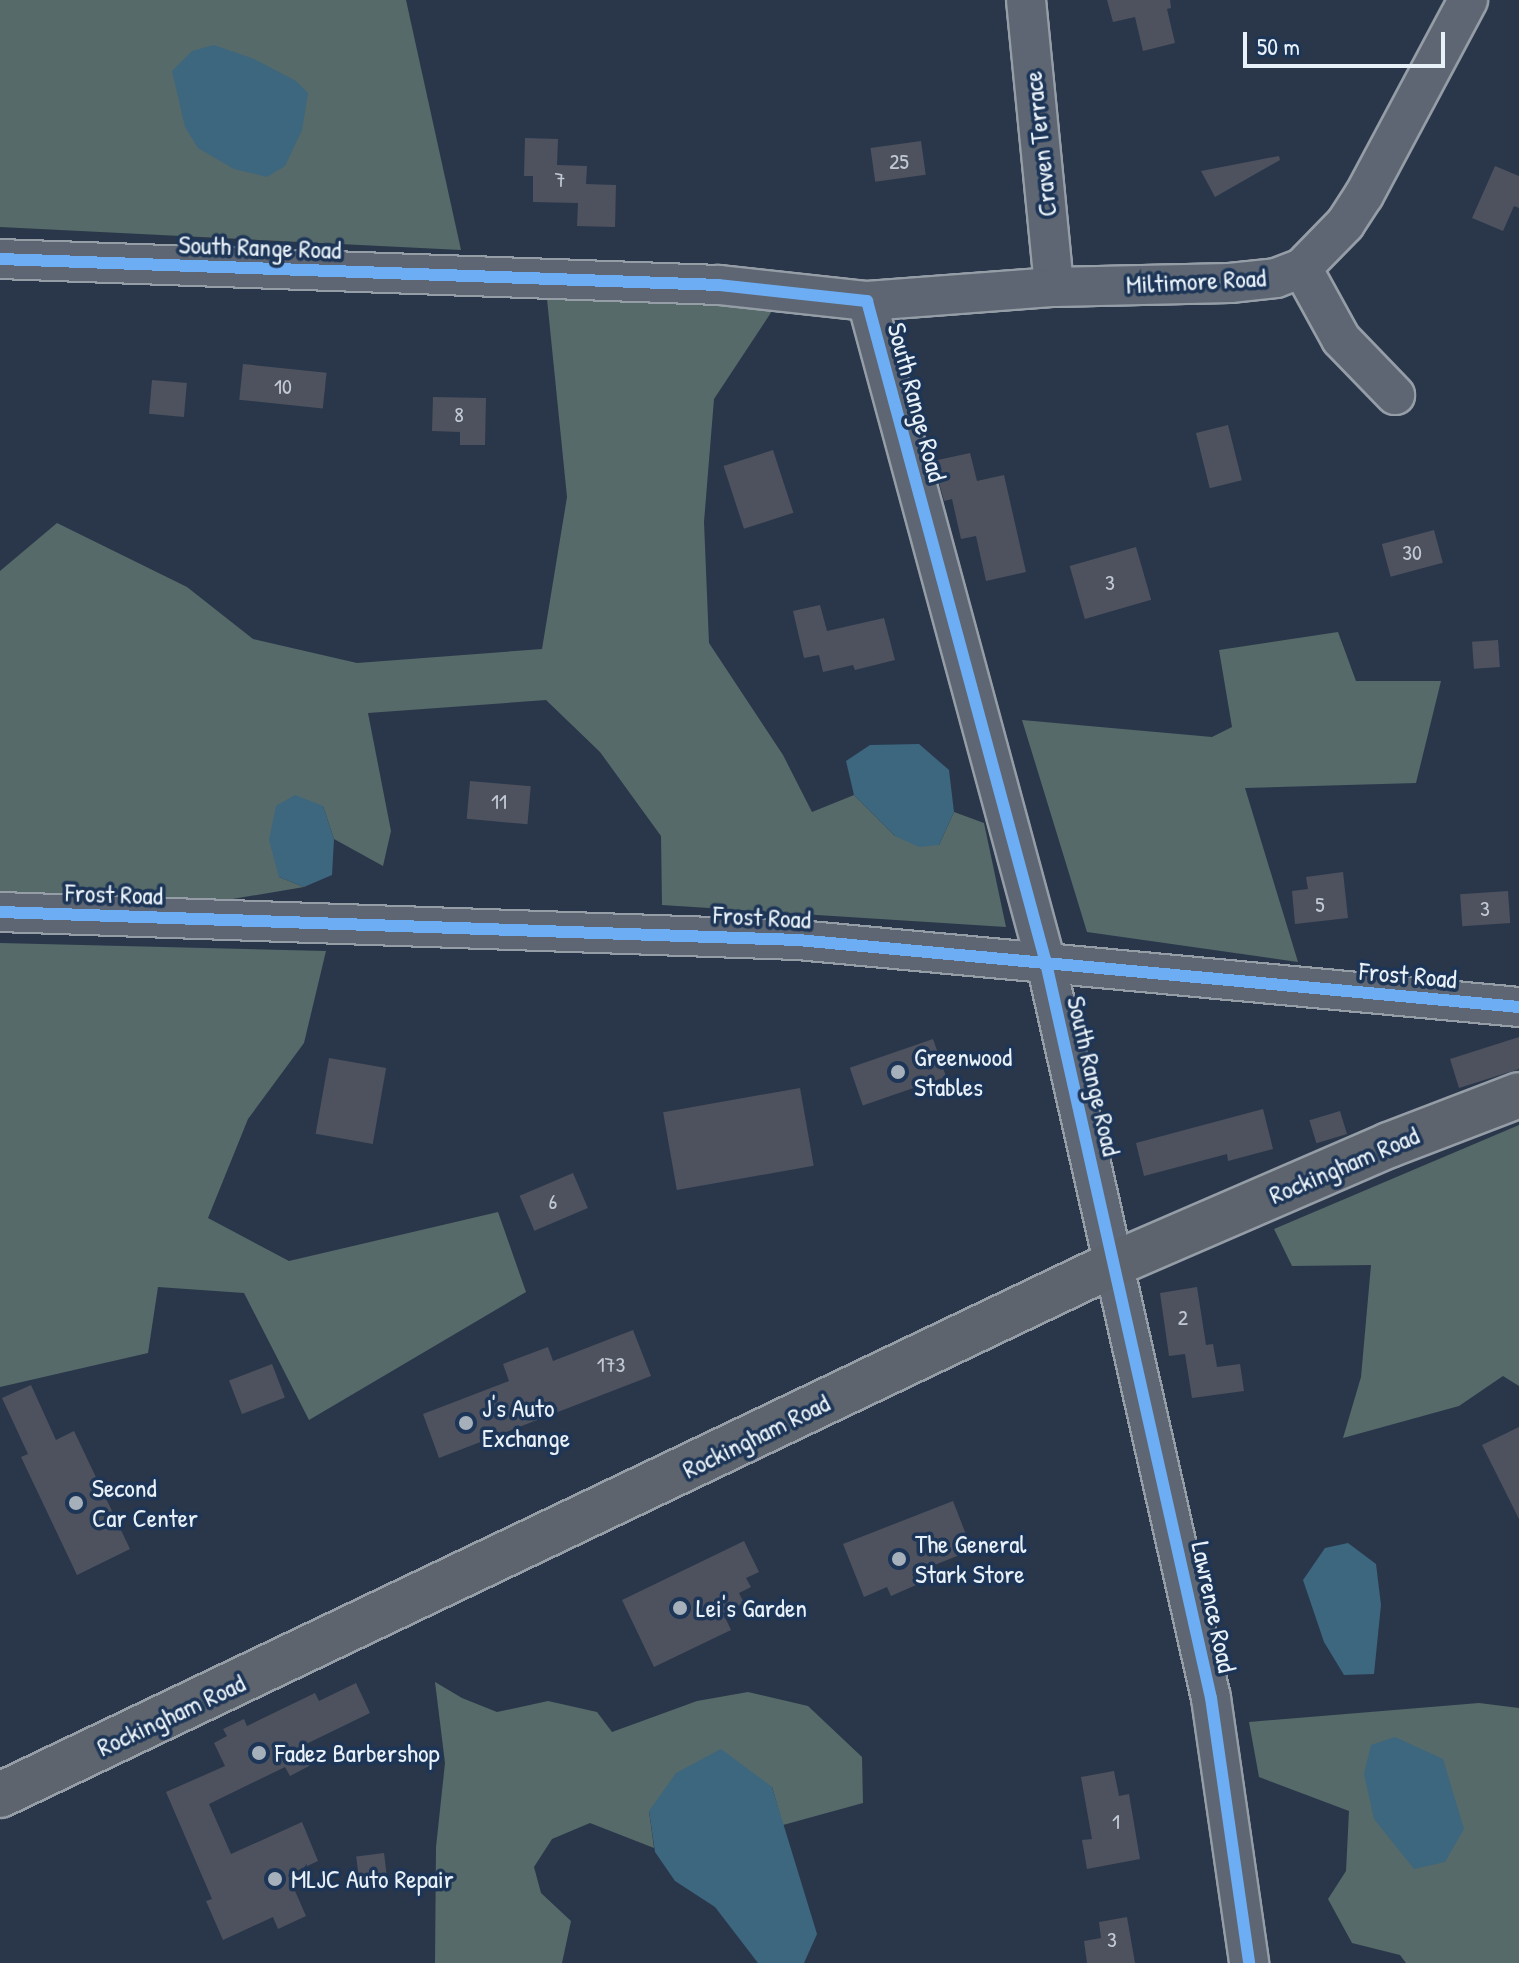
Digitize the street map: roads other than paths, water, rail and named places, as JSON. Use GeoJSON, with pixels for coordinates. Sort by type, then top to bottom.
{"type":"FeatureCollection","features":[{"type":"Feature","properties":{"kind":"main road","name":"Rockingham Road"},"geometry":{"type":"LineString","coordinates":[[0,1795],[1114,1264],[1389,1145],[1519,1095]]}},
{"type":"Feature","properties":{"kind":"street","name":"Craven Terrace"},"geometry":{"type":"LineString","coordinates":[[1026,0],[1054,287]]}},
{"type":"Feature","properties":{"kind":"street","name":"Miltimore Road"},"geometry":{"type":"LineString","coordinates":[[867,301],[1054,287],[1230,283],[1276,278],[1302,268],[1345,224],[1364,195],[1468,0]]}},
{"type":"Feature","properties":{"kind":"street","name":"South Range Road"},"geometry":{"type":"LineString","coordinates":[[0,259],[719,285],[867,301],[1046,963],[1114,1264]]}},
{"type":"Feature","properties":{"kind":"street"},"geometry":{"type":"LineString","coordinates":[[1302,268],[1341,339],[1395,395]]}},
{"type":"Feature","properties":{"kind":"street","name":"Frost Road"},"geometry":{"type":"LineString","coordinates":[[0,912],[798,940],[1519,1007]]}},
{"type":"Feature","properties":{"kind":"street","name":"Lawrence Road"},"geometry":{"type":"LineString","coordinates":[[1114,1264],[1211,1698],[1249,1963]]}},
{"type":"Feature","properties":{"kind":"water"},"geometry":{"type":"Polygon","coordinates":[[[214,45],[254,59],[296,81],[308,93],[302,130],[285,166],[267,177],[234,169],[198,148],[185,127],[172,71],[192,51],[214,45]]]}},
{"type":"Feature","properties":{"kind":"water"},"geometry":{"type":"Polygon","coordinates":[[[919,744],[949,770],[954,812],[939,845],[919,847],[895,836],[854,795],[846,761],[870,745],[919,744]]]}},
{"type":"Feature","properties":{"kind":"water"},"geometry":{"type":"Polygon","coordinates":[[[295,795],[323,806],[334,839],[332,875],[304,887],[279,877],[269,840],[276,806],[295,795]]]}},
{"type":"Feature","properties":{"kind":"water"},"geometry":{"type":"Polygon","coordinates":[[[1348,1543],[1376,1564],[1381,1605],[1374,1674],[1344,1675],[1324,1642],[1303,1580],[1325,1548],[1348,1543]]]}},
{"type":"Feature","properties":{"kind":"water"},"geometry":{"type":"Polygon","coordinates":[[[1395,1737],[1443,1759],[1464,1829],[1445,1862],[1414,1869],[1374,1819],[1364,1774],[1371,1745],[1395,1737]]]}},
{"type":"Feature","properties":{"kind":"water"},"geometry":{"type":"Polygon","coordinates":[[[721,1749],[772,1787],[817,1934],[804,1963],[758,1963],[715,1907],[675,1881],[655,1852],[649,1811],[676,1773],[721,1749]]]}},
{"type":"Feature","properties":{"kind":"place","name":"Greenwood Stables"},"geometry":{"type":"Point","coordinates":[898,1072]}},
{"type":"Feature","properties":{"kind":"place","name":"J's Auto Exchange"},"geometry":{"type":"Point","coordinates":[466,1423]}},
{"type":"Feature","properties":{"kind":"place","name":"Second Car Center"},"geometry":{"type":"Point","coordinates":[76,1503]}},
{"type":"Feature","properties":{"kind":"place","name":"The General Stark Store"},"geometry":{"type":"Point","coordinates":[899,1559]}},
{"type":"Feature","properties":{"kind":"place","name":"Lei's Garden"},"geometry":{"type":"Point","coordinates":[680,1608]}},
{"type":"Feature","properties":{"kind":"place","name":"Fadez Barbershop"},"geometry":{"type":"Point","coordinates":[259,1753]}},
{"type":"Feature","properties":{"kind":"place","name":"MLJC Auto Repair"},"geometry":{"type":"Point","coordinates":[275,1879]}}]}
